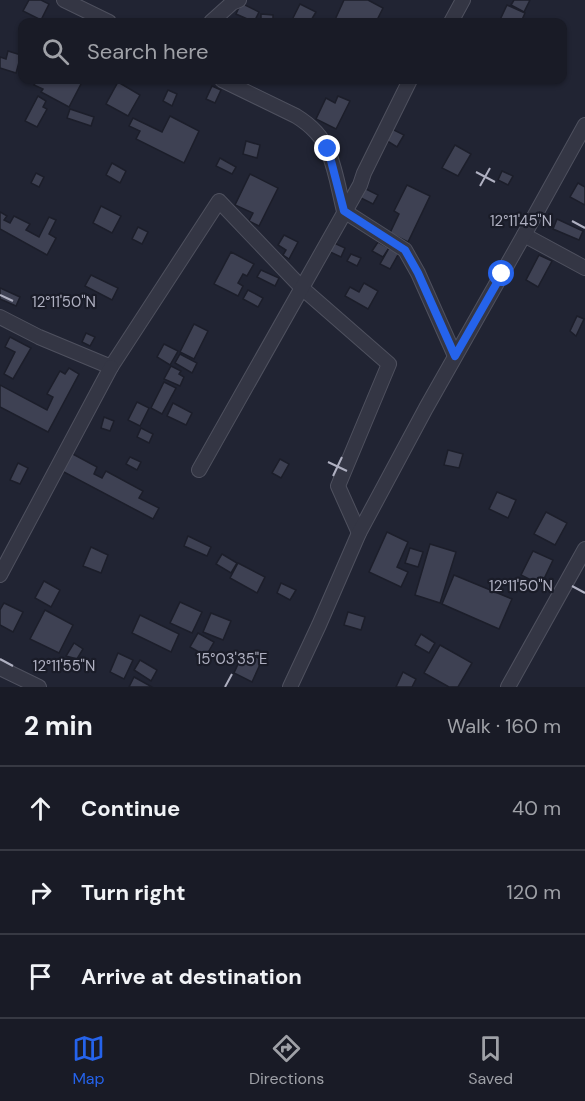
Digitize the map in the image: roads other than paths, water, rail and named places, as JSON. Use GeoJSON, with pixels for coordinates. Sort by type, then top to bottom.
{"type":"FeatureCollection","features":[{"type":"Feature","properties":{"kind":"street"},"geometry":{"type":"LineString","coordinates":[[64,0],[100,18]]}},
{"type":"Feature","properties":{"kind":"street"},"geometry":{"type":"LineString","coordinates":[[215,18],[232,3],[239,0]]}},
{"type":"Feature","properties":{"kind":"street"},"geometry":{"type":"LineString","coordinates":[[453,18],[463,0]]}},
{"type":"Feature","properties":{"kind":"street"},"geometry":{"type":"LineString","coordinates":[[230,84],[296,116],[316,132],[328,149],[344,211],[405,250],[418,273],[455,356]]}},
{"type":"Feature","properties":{"kind":"street"},"geometry":{"type":"LineString","coordinates":[[199,470],[360,185],[408,84]]}},
{"type":"Feature","properties":{"kind":"street"},"geometry":{"type":"LineString","coordinates":[[290,687],[359,533],[426,408],[585,125]]}},
{"type":"Feature","properties":{"kind":"street"},"geometry":{"type":"LineString","coordinates":[[0,575],[111,367],[219,201],[302,288],[390,364],[338,486],[359,533]]}},
{"type":"Feature","properties":{"kind":"street"},"geometry":{"type":"LineString","coordinates":[[524,236],[585,268]]}},
{"type":"Feature","properties":{"kind":"street"},"geometry":{"type":"LineString","coordinates":[[0,317],[39,337],[111,367]]}},
{"type":"Feature","properties":{"kind":"street"},"geometry":{"type":"LineString","coordinates":[[508,687],[585,549]]}},
{"type":"Feature","properties":{"kind":"street"},"geometry":{"type":"LineString","coordinates":[[0,668],[39,687]]}}]}
